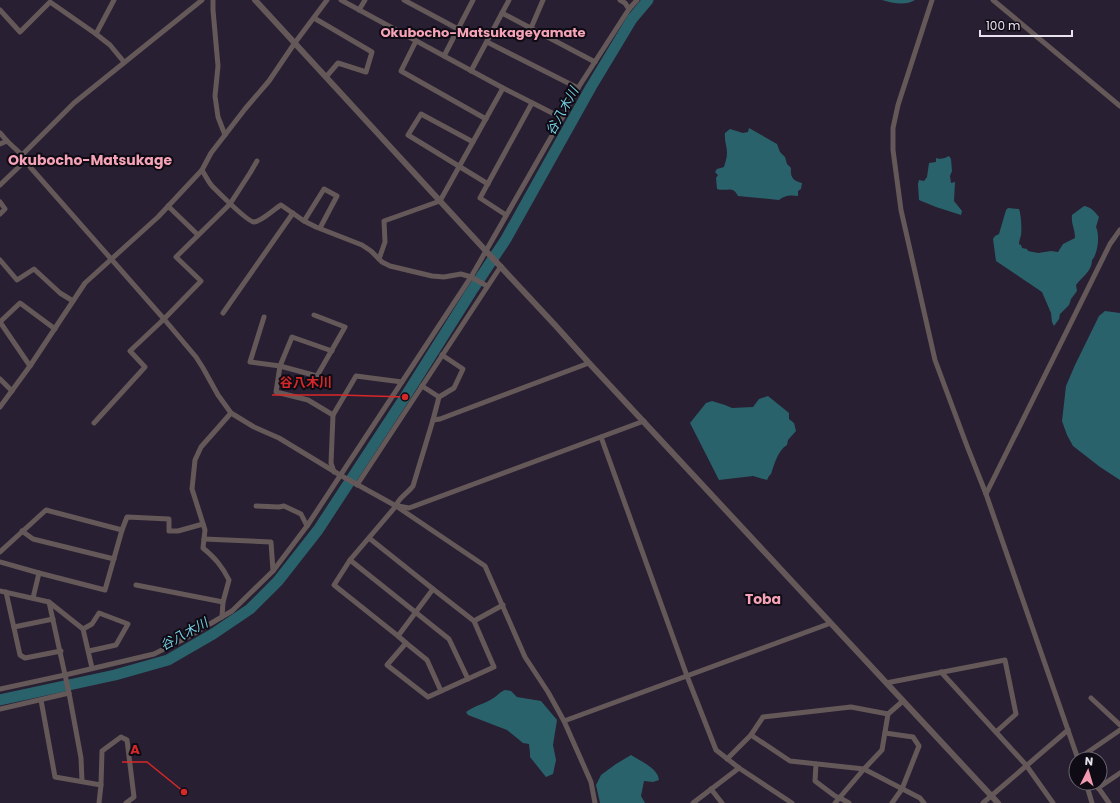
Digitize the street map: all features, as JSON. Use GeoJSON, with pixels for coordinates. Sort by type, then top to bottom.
{"type":"FeatureCollection","features":[{"type":"Feature","properties":{"kind":"street"},"geometry":{"type":"LineString","coordinates":[[96,34],[115,1],[114,0]]}},
{"type":"Feature","properties":{"kind":"street"},"geometry":{"type":"LineString","coordinates":[[22,155],[74,103],[202,0]]}},
{"type":"Feature","properties":{"kind":"street"},"geometry":{"type":"LineString","coordinates":[[213,0],[218,66],[215,96],[218,117],[225,135]]}},
{"type":"Feature","properties":{"kind":"street"},"geometry":{"type":"LineString","coordinates":[[255,0],[294,44],[556,325],[589,363],[998,803]]}},
{"type":"Feature","properties":{"kind":"street"},"geometry":{"type":"LineString","coordinates":[[0,407],[30,366],[85,283],[158,217],[202,170],[211,153],[245,108],[269,81],[294,44],[327,0]]}},
{"type":"Feature","properties":{"kind":"street"},"geometry":{"type":"LineString","coordinates":[[341,0],[471,71],[562,118]]}},
{"type":"Feature","properties":{"kind":"street"},"geometry":{"type":"LineString","coordinates":[[359,10],[365,0]]}},
{"type":"Feature","properties":{"kind":"street"},"geometry":{"type":"LineString","coordinates":[[404,0],[458,29]]}},
{"type":"Feature","properties":{"kind":"street"},"geometry":{"type":"LineString","coordinates":[[444,56],[473,0]]}},
{"type":"Feature","properties":{"kind":"street"},"geometry":{"type":"LineString","coordinates":[[471,71],[509,0]]}},
{"type":"Feature","properties":{"kind":"street"},"geometry":{"type":"LineString","coordinates":[[531,28],[543,0]]}},
{"type":"Feature","properties":{"kind":"street"},"geometry":{"type":"LineString","coordinates":[[620,0],[625,3],[629,9]]}},
{"type":"Feature","properties":{"kind":"street"},"geometry":{"type":"LineString","coordinates":[[0,689],[154,654],[186,638],[232,611],[274,571],[307,526],[471,277],[578,88],[629,9],[637,0]]}},
{"type":"Feature","properties":{"kind":"street"},"geometry":{"type":"LineString","coordinates":[[932,0],[898,105],[894,128],[893,150],[901,210],[935,360],[966,446],[986,494],[1068,730],[1077,751]]}},
{"type":"Feature","properties":{"kind":"street"},"geometry":{"type":"LineString","coordinates":[[993,0],[1119,104]]}},
{"type":"Feature","properties":{"kind":"street"},"geometry":{"type":"LineString","coordinates":[[0,10],[20,32],[51,1],[110,45],[124,62]]}},
{"type":"Feature","properties":{"kind":"street"},"geometry":{"type":"LineString","coordinates":[[502,13],[595,62]]}},
{"type":"Feature","properties":{"kind":"street"},"geometry":{"type":"LineString","coordinates":[[314,18],[372,52],[366,72],[338,63],[326,77]]}},
{"type":"Feature","properties":{"kind":"street"},"geometry":{"type":"LineString","coordinates":[[416,41],[401,71],[486,119]]}},
{"type":"Feature","properties":{"kind":"street"},"geometry":{"type":"LineString","coordinates":[[487,42],[578,88]]}},
{"type":"Feature","properties":{"kind":"street"},"geometry":{"type":"LineString","coordinates":[[379,259],[384,242],[384,221],[440,201],[503,88]]}},
{"type":"Feature","properties":{"kind":"street"},"geometry":{"type":"LineString","coordinates":[[506,215],[480,198],[532,103]]}},
{"type":"Feature","properties":{"kind":"street"},"geometry":{"type":"LineString","coordinates":[[473,142],[421,114],[408,135],[488,184]]}},
{"type":"Feature","properties":{"kind":"street"},"geometry":{"type":"LineString","coordinates":[[0,133],[22,155],[31,168],[164,318],[196,357],[231,413],[254,427],[279,438],[334,472],[396,506],[485,566],[525,657],[548,692],[564,721],[591,782],[596,803]]}},
{"type":"Feature","properties":{"kind":"street"},"geometry":{"type":"LineString","coordinates":[[0,144],[7,141]]}},
{"type":"Feature","properties":{"kind":"street"},"geometry":{"type":"LineString","coordinates":[[0,185],[26,160]]}},
{"type":"Feature","properties":{"kind":"street"},"geometry":{"type":"LineString","coordinates":[[94,423],[145,368],[130,351],[201,281],[176,257],[230,204],[257,161]]}},
{"type":"Feature","properties":{"kind":"street"},"geometry":{"type":"LineString","coordinates":[[202,170],[212,185],[230,204],[250,221],[255,222],[260,220],[281,205],[304,221],[362,245],[371,251],[382,262],[390,266],[432,276],[444,277],[461,274],[471,277],[487,286]]}},
{"type":"Feature","properties":{"kind":"street"},"geometry":{"type":"LineString","coordinates":[[304,221],[324,189],[337,196],[320,228]]}},
{"type":"Feature","properties":{"kind":"street"},"geometry":{"type":"LineString","coordinates":[[0,202],[5,209],[0,214]]}},
{"type":"Feature","properties":{"kind":"street"},"geometry":{"type":"LineString","coordinates":[[168,206],[198,235]]}},
{"type":"Feature","properties":{"kind":"street"},"geometry":{"type":"LineString","coordinates":[[224,313],[293,213]]}},
{"type":"Feature","properties":{"kind":"street"},"geometry":{"type":"LineString","coordinates":[[986,494],[1110,244],[1120,230]]}},
{"type":"Feature","properties":{"kind":"street"},"geometry":{"type":"LineString","coordinates":[[1,264],[17,280],[34,269],[60,292],[74,301]]}},
{"type":"Feature","properties":{"kind":"street"},"geometry":{"type":"LineString","coordinates":[[358,485],[501,266]]}},
{"type":"Feature","properties":{"kind":"street"},"geometry":{"type":"LineString","coordinates":[[30,366],[0,322],[20,303],[55,329]]}},
{"type":"Feature","properties":{"kind":"street"},"geometry":{"type":"LineString","coordinates":[[264,317],[250,362],[280,366],[317,376],[345,328],[314,315]]}},
{"type":"Feature","properties":{"kind":"street"},"geometry":{"type":"LineString","coordinates":[[332,351],[292,337],[280,366],[276,392],[308,400],[333,415]]}},
{"type":"Feature","properties":{"kind":"street"},"geometry":{"type":"LineString","coordinates":[[441,691],[427,660],[334,585],[350,560],[396,506],[397,502],[409,492],[413,486],[439,397],[454,388],[463,370],[442,355]]}},
{"type":"Feature","properties":{"kind":"street"},"geometry":{"type":"LineString","coordinates":[[433,420],[589,363]]}},
{"type":"Feature","properties":{"kind":"street"},"geometry":{"type":"LineString","coordinates":[[334,472],[331,463],[333,415],[356,376],[402,382]]}},
{"type":"Feature","properties":{"kind":"street"},"geometry":{"type":"LineString","coordinates":[[0,379],[12,391]]}},
{"type":"Feature","properties":{"kind":"street"},"geometry":{"type":"LineString","coordinates":[[422,386],[439,397]]}},
{"type":"Feature","properties":{"kind":"street"},"geometry":{"type":"LineString","coordinates":[[222,617],[223,602],[229,580],[217,560],[203,548],[205,530],[192,489],[195,460],[201,446],[231,413]]}},
{"type":"Feature","properties":{"kind":"street"},"geometry":{"type":"LineString","coordinates":[[396,506],[409,508],[644,421]]}},
{"type":"Feature","properties":{"kind":"street"},"geometry":{"type":"LineString","coordinates":[[601,436],[687,676],[716,750],[739,768],[792,803]]}},
{"type":"Feature","properties":{"kind":"street"},"geometry":{"type":"LineString","coordinates":[[256,506],[284,506],[301,514],[307,526]]}},
{"type":"Feature","properties":{"kind":"street"},"geometry":{"type":"LineString","coordinates":[[0,552],[46,510],[122,530]]}},
{"type":"Feature","properties":{"kind":"street"},"geometry":{"type":"LineString","coordinates":[[0,562],[106,590],[122,530],[127,517],[168,519],[169,531],[203,524]]}},
{"type":"Feature","properties":{"kind":"street"},"geometry":{"type":"LineString","coordinates":[[22,531],[33,539],[114,559]]}},
{"type":"Feature","properties":{"kind":"street"},"geometry":{"type":"LineString","coordinates":[[369,538],[474,620],[494,667],[428,697],[387,664],[406,643]]}},
{"type":"Feature","properties":{"kind":"street"},"geometry":{"type":"LineString","coordinates":[[204,539],[271,542],[274,571]]}},
{"type":"Feature","properties":{"kind":"street"},"geometry":{"type":"LineString","coordinates":[[350,560],[449,639],[468,679]]}},
{"type":"Feature","properties":{"kind":"street"},"geometry":{"type":"LineString","coordinates":[[33,598],[39,573]]}},
{"type":"Feature","properties":{"kind":"street"},"geometry":{"type":"LineString","coordinates":[[136,585],[223,602]]}},
{"type":"Feature","properties":{"kind":"street"},"geometry":{"type":"LineString","coordinates":[[398,636],[434,589]]}},
{"type":"Feature","properties":{"kind":"street"},"geometry":{"type":"LineString","coordinates":[[0,591],[49,602],[83,629],[92,668]]}},
{"type":"Feature","properties":{"kind":"street"},"geometry":{"type":"LineString","coordinates":[[6,592],[20,655],[25,658],[61,651]]}},
{"type":"Feature","properties":{"kind":"street"},"geometry":{"type":"LineString","coordinates":[[49,602],[61,651],[81,758],[82,781]]}},
{"type":"Feature","properties":{"kind":"street"},"geometry":{"type":"LineString","coordinates":[[474,620],[502,605]]}},
{"type":"Feature","properties":{"kind":"street"},"geometry":{"type":"LineString","coordinates":[[83,629],[92,624],[99,613],[128,624],[116,645],[89,650]]}},
{"type":"Feature","properties":{"kind":"street"},"geometry":{"type":"LineString","coordinates":[[14,627],[53,619]]}},
{"type":"Feature","properties":{"kind":"street"},"geometry":{"type":"LineString","coordinates":[[564,721],[831,623]]}},
{"type":"Feature","properties":{"kind":"street"},"geometry":{"type":"LineString","coordinates":[[886,683],[1005,660],[1016,714],[996,732]]}},
{"type":"Feature","properties":{"kind":"street"},"geometry":{"type":"LineString","coordinates":[[941,672],[1026,765],[1052,803]]}},
{"type":"Feature","properties":{"kind":"street"},"geometry":{"type":"LineString","coordinates":[[0,709],[69,693]]}},
{"type":"Feature","properties":{"kind":"street"},"geometry":{"type":"LineString","coordinates":[[1091,698],[1120,725]]}},
{"type":"Feature","properties":{"kind":"street"},"geometry":{"type":"LineString","coordinates":[[41,700],[55,776],[101,785]]}},
{"type":"Feature","properties":{"kind":"street"},"geometry":{"type":"LineString","coordinates":[[835,803],[882,750],[888,714],[903,701]]}},
{"type":"Feature","properties":{"kind":"street"},"geometry":{"type":"LineString","coordinates":[[727,759],[751,735],[763,717],[851,708],[888,714]]}},
{"type":"Feature","properties":{"kind":"street"},"geometry":{"type":"LineString","coordinates":[[983,803],[1068,730]]}},
{"type":"Feature","properties":{"kind":"street"},"geometry":{"type":"LineString","coordinates":[[1090,751],[1120,730]]}},
{"type":"Feature","properties":{"kind":"street"},"geometry":{"type":"LineString","coordinates":[[885,733],[913,737],[919,746],[902,789],[892,803]]}},
{"type":"Feature","properties":{"kind":"street"},"geometry":{"type":"LineString","coordinates":[[751,735],[790,761],[864,769],[920,798],[924,803]]}},
{"type":"Feature","properties":{"kind":"street"},"geometry":{"type":"LineString","coordinates":[[100,803],[102,751],[121,738],[127,740],[134,797],[126,803]]}},
{"type":"Feature","properties":{"kind":"street"},"geometry":{"type":"LineString","coordinates":[[816,764],[815,781],[835,796],[849,803]]}},
{"type":"Feature","properties":{"kind":"street"},"geometry":{"type":"LineString","coordinates":[[693,803],[739,768]]}},
{"type":"Feature","properties":{"kind":"street"},"geometry":{"type":"LineString","coordinates":[[1108,781],[1120,773]]}},
{"type":"Feature","properties":{"kind":"street"},"geometry":{"type":"LineString","coordinates":[[711,789],[722,803]]}},
{"type":"Feature","properties":{"kind":"street"},"geometry":{"type":"LineString","coordinates":[[1088,791],[1092,803]]}},
{"type":"Feature","properties":{"kind":"street"},"geometry":{"type":"LineString","coordinates":[[1100,791],[1109,803]]}},
{"type":"Feature","properties":{"kind":"shaded area"},"geometry":{"type":"Polygon","coordinates":[[[882,0],[915,0],[907,3],[894,3],[882,0]]]}},
{"type":"Feature","properties":{"kind":"shaded area"},"geometry":{"type":"Polygon","coordinates":[[[749,128],[777,144],[780,152],[785,157],[787,164],[791,168],[793,178],[802,183],[801,189],[798,191],[798,196],[788,196],[779,200],[738,196],[732,190],[717,189],[716,178],[718,175],[715,172],[717,169],[724,167],[727,157],[725,133],[730,129],[743,133],[748,132],[749,128]]]}},
{"type":"Feature","properties":{"kind":"shaded area"},"geometry":{"type":"Polygon","coordinates":[[[949,156],[951,159],[952,171],[950,176],[951,183],[955,182],[954,201],[962,211],[961,215],[919,200],[919,180],[924,181],[927,177],[929,163],[936,162],[936,158],[941,159],[949,156]]]}},
{"type":"Feature","properties":{"kind":"shaded area"},"geometry":{"type":"Polygon","coordinates":[[[1084,206],[1091,209],[1099,217],[1096,227],[1098,239],[1096,253],[1086,274],[1076,285],[1077,291],[1071,299],[1069,305],[1060,314],[1059,319],[1054,326],[1051,313],[1042,292],[996,261],[993,239],[999,234],[1006,210],[1008,208],[1019,209],[1021,218],[1021,235],[1019,244],[1022,248],[1038,253],[1051,251],[1058,252],[1063,244],[1075,238],[1072,215],[1084,206]]]}},
{"type":"Feature","properties":{"kind":"shaded area"},"geometry":{"type":"Polygon","coordinates":[[[1105,311],[1120,313],[1120,480],[1073,446],[1062,421],[1066,386],[1099,316],[1105,311]]]}},
{"type":"Feature","properties":{"kind":"shaded area"},"geometry":{"type":"Polygon","coordinates":[[[768,396],[789,413],[789,419],[794,423],[796,431],[788,440],[787,445],[781,450],[771,474],[767,480],[753,476],[719,480],[690,423],[706,403],[712,401],[732,408],[753,407],[759,399],[768,396]]]}},
{"type":"Feature","properties":{"kind":"shaded area"},"geometry":{"type":"Polygon","coordinates":[[[505,690],[511,691],[517,697],[541,701],[557,720],[553,745],[556,760],[553,774],[546,777],[530,757],[529,744],[523,743],[507,730],[468,715],[466,712],[492,699],[505,690]]]}},
{"type":"Feature","properties":{"kind":"shaded area"},"geometry":{"type":"Polygon","coordinates":[[[631,755],[652,768],[658,776],[659,780],[653,782],[644,781],[641,796],[645,803],[600,803],[596,785],[601,775],[631,755]]]}},
{"type":"Feature","properties":{"kind":"waterway","name":"谷八木川"},"geometry":{"type":"LineString","coordinates":[[0,700],[115,675],[168,660],[213,634],[250,609],[278,581],[318,530],[506,239],[591,87],[632,19],[648,0]]}},
{"type":"Feature","properties":{"kind":"place","name":"谷八木川"},"geometry":{"type":"Point","coordinates":[405,397]}},
{"type":"Feature","properties":{"kind":"place","name":"A"},"geometry":{"type":"Point","coordinates":[184,792]}},
{"type":"Feature","properties":{"kind":"district","name":"Okubocho-Matsukageyamate"},"geometry":{"type":"Point","coordinates":[483,32]}},
{"type":"Feature","properties":{"kind":"district","name":"Okubocho-Matsukage"},"geometry":{"type":"Point","coordinates":[90,160]}},
{"type":"Feature","properties":{"kind":"district","name":"Toba"},"geometry":{"type":"Point","coordinates":[763,599]}}]}
